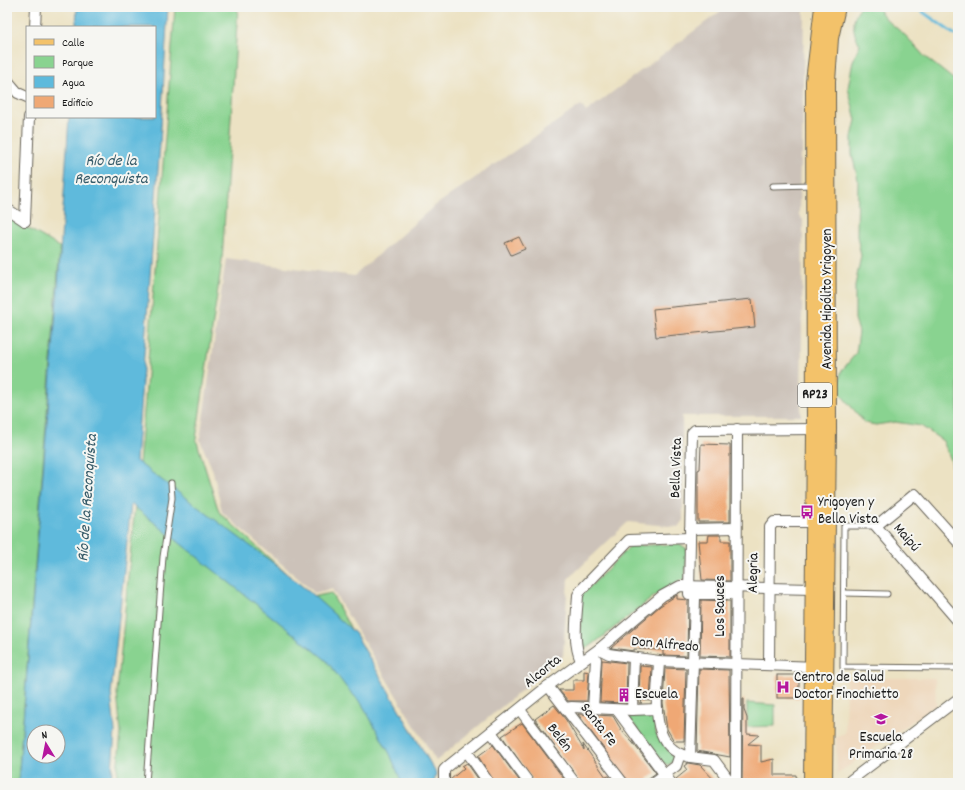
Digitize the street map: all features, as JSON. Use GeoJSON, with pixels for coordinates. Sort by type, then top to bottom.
{"type":"FeatureCollection","features":[{"type":"Feature","properties":{"kind":"main road","name":"Avenida Hipólito Yrigoyen"},"geometry":{"type":"LineString","coordinates":[[812,783],[819,667],[822,429],[821,185],[828,57],[826,7]]}},
{"type":"Feature","properties":{"kind":"main road","name":"Avenida Hipólito Yrigoyen"},"geometry":{"type":"LineString","coordinates":[[822,429],[814,522],[813,592],[819,667],[824,783]]}},
{"type":"Feature","properties":{"kind":"street"},"geometry":{"type":"LineString","coordinates":[[35,26],[36,7]]}},
{"type":"Feature","properties":{"kind":"street"},"geometry":{"type":"LineString","coordinates":[[7,80],[18,93],[26,97]]}},
{"type":"Feature","properties":{"kind":"street"},"geometry":{"type":"LineString","coordinates":[[7,209],[25,221],[29,118]]}},
{"type":"Feature","properties":{"kind":"street","name":"Los Sauces"},"geometry":{"type":"LineString","coordinates":[[736,783],[735,663],[737,429]]}},
{"type":"Feature","properties":{"kind":"street","name":"Bella Vista"},"geometry":{"type":"LineString","coordinates":[[653,783],[676,766],[685,756],[693,663],[695,598],[692,592],[690,533],[692,433],[695,430],[822,429]]}},
{"type":"Feature","properties":{"kind":"street","name":"Maipú"},"geometry":{"type":"LineString","coordinates":[[958,542],[915,494],[876,526],[958,621]]}},
{"type":"Feature","properties":{"kind":"street","name":"Alegria"},"geometry":{"type":"LineString","coordinates":[[770,665],[769,591],[771,525],[774,522],[814,522]]}},
{"type":"Feature","properties":{"kind":"street"},"geometry":{"type":"LineString","coordinates":[[581,661],[576,646],[578,595],[580,590],[629,540],[736,528]]}},
{"type":"Feature","properties":{"kind":"street","name":"Alcorta"},"geometry":{"type":"LineString","coordinates":[[444,783],[444,770],[548,686],[596,651],[662,596],[680,586],[692,592],[813,592]]}},
{"type":"Feature","properties":{"kind":"street"},"geometry":{"type":"LineString","coordinates":[[593,708],[596,651]]}},
{"type":"Feature","properties":{"kind":"street","name":"Don Alfredo"},"geometry":{"type":"LineString","coordinates":[[596,651],[659,661],[819,667]]}},
{"type":"Feature","properties":{"kind":"street"},"geometry":{"type":"LineString","coordinates":[[632,710],[634,658]]}},
{"type":"Feature","properties":{"kind":"street"},"geometry":{"type":"LineString","coordinates":[[659,661],[657,709],[660,733],[673,751],[685,756],[735,761]]}},
{"type":"Feature","properties":{"kind":"street","name":"Santa Fe"},"geometry":{"type":"LineString","coordinates":[[548,686],[623,783]]}},
{"type":"Feature","properties":{"kind":"street"},"geometry":{"type":"LineString","coordinates":[[847,783],[957,702]]}},
{"type":"Feature","properties":{"kind":"street"},"geometry":{"type":"LineString","coordinates":[[565,708],[617,710],[657,709]]}},
{"type":"Feature","properties":{"kind":"street","name":"Belén"},"geometry":{"type":"LineString","coordinates":[[520,710],[575,783]]}},
{"type":"Feature","properties":{"kind":"street"},"geometry":{"type":"LineString","coordinates":[[617,710],[672,783]]}},
{"type":"Feature","properties":{"kind":"street"},"geometry":{"type":"LineString","coordinates":[[491,732],[529,783]]}},
{"type":"Feature","properties":{"kind":"street"},"geometry":{"type":"LineString","coordinates":[[467,752],[489,783]]}},
{"type":"Feature","properties":{"kind":"street"},"geometry":{"type":"LineString","coordinates":[[714,760],[731,783]]}},
{"type":"Feature","properties":{"kind":"lane"},"geometry":{"type":"LineString","coordinates":[[773,186],[821,185]]}},
{"type":"Feature","properties":{"kind":"lane"},"geometry":{"type":"LineString","coordinates":[[146,783],[163,557],[171,504],[171,483]]}},
{"type":"Feature","properties":{"kind":"lane"},"geometry":{"type":"LineString","coordinates":[[876,526],[844,526],[843,667],[958,668]]}},
{"type":"Feature","properties":{"kind":"lane"},"geometry":{"type":"LineString","coordinates":[[844,593],[887,594]]}},
{"type":"Feature","properties":{"kind":"shaded area"},"geometry":{"type":"Polygon","coordinates":[[[726,7],[804,7],[802,154],[800,155],[799,215],[803,220],[801,416],[682,416],[683,520],[678,527],[628,522],[568,579],[563,656],[436,761],[332,589],[315,593],[222,512],[213,471],[200,440],[226,259],[354,276],[433,207],[581,105],[586,112],[726,7]]]}},
{"type":"Feature","properties":{"kind":"shaded area","name":"Escuela Primaria 28"},"geometry":{"type":"Polygon","coordinates":[[[846,678],[935,678],[936,705],[837,774],[836,738],[845,733],[846,678]]]}},
{"type":"Feature","properties":{"kind":"green space"},"geometry":{"type":"Polygon","coordinates":[[[175,7],[238,7],[222,261],[196,439],[219,512],[312,597],[331,593],[432,775],[413,783],[116,783],[121,733],[117,693],[145,401],[175,7]]]}},
{"type":"Feature","properties":{"kind":"green space"},"geometry":{"type":"Polygon","coordinates":[[[861,7],[877,8],[888,21],[906,36],[924,56],[953,79],[958,80],[958,491],[956,489],[951,460],[943,441],[921,426],[895,422],[876,425],[865,423],[838,391],[841,372],[856,353],[859,332],[855,319],[855,286],[861,256],[857,236],[858,180],[852,154],[852,137],[856,120],[848,88],[853,61],[860,44],[855,35],[854,20],[861,7]]]}},
{"type":"Feature","properties":{"kind":"green space"},"geometry":{"type":"Polygon","coordinates":[[[7,216],[60,247],[18,783],[7,783],[7,216]]]}},
{"type":"Feature","properties":{"kind":"green space"},"geometry":{"type":"Polygon","coordinates":[[[680,544],[687,549],[685,578],[661,591],[592,645],[587,648],[580,646],[581,596],[630,546],[680,544]]]}},
{"type":"Feature","properties":{"kind":"green space"},"geometry":{"type":"Polygon","coordinates":[[[747,703],[775,705],[775,726],[747,727],[747,703]]]}},
{"type":"Feature","properties":{"kind":"green space"},"geometry":{"type":"Polygon","coordinates":[[[628,714],[651,714],[654,716],[656,733],[674,758],[674,761],[668,765],[664,763],[628,717],[628,714]]]}},
{"type":"Feature","properties":{"kind":"water","name":"Río de la Reconquista"},"geometry":{"type":"Polygon","coordinates":[[[77,7],[168,7],[160,144],[136,461],[272,562],[307,590],[355,633],[436,773],[434,783],[402,783],[390,754],[362,704],[346,687],[326,660],[131,504],[111,694],[115,731],[111,783],[18,783],[58,286],[69,118],[156,118],[156,26],[76,26],[77,7]]]}},
{"type":"Feature","properties":{"kind":"building"},"geometry":{"type":"Polygon","coordinates":[[[519,237],[525,249],[511,255],[505,243],[519,237]]]}},
{"type":"Feature","properties":{"kind":"building"},"geometry":{"type":"Polygon","coordinates":[[[752,299],[755,327],[656,337],[653,309],[752,299]]]}},
{"type":"Feature","properties":{"kind":"building"},"geometry":{"type":"Polygon","coordinates":[[[701,444],[730,445],[730,522],[698,522],[698,470],[700,469],[701,444]]]}},
{"type":"Feature","properties":{"kind":"building"},"geometry":{"type":"Polygon","coordinates":[[[709,535],[721,535],[721,541],[730,541],[730,581],[702,580],[698,541],[708,541],[709,535]]]}},
{"type":"Feature","properties":{"kind":"building"},"geometry":{"type":"Polygon","coordinates":[[[677,595],[677,599],[688,600],[687,656],[663,655],[663,650],[634,649],[634,651],[611,648],[660,606],[677,595]]]}},
{"type":"Feature","properties":{"kind":"building"},"geometry":{"type":"Polygon","coordinates":[[[701,600],[730,601],[730,657],[700,656],[701,600]]]}},
{"type":"Feature","properties":{"kind":"building"},"geometry":{"type":"Polygon","coordinates":[[[602,660],[627,663],[626,703],[600,702],[602,660]]]}},
{"type":"Feature","properties":{"kind":"building"},"geometry":{"type":"Polygon","coordinates":[[[640,666],[652,667],[650,701],[641,700],[642,703],[639,703],[640,666]]]}},
{"type":"Feature","properties":{"kind":"building"},"geometry":{"type":"Polygon","coordinates":[[[665,668],[686,669],[684,741],[674,741],[667,729],[663,703],[665,668]]]}},
{"type":"Feature","properties":{"kind":"building"},"geometry":{"type":"Polygon","coordinates":[[[699,669],[729,670],[730,757],[697,751],[699,669]]]}},
{"type":"Feature","properties":{"kind":"building"},"geometry":{"type":"Polygon","coordinates":[[[584,671],[589,672],[587,701],[568,701],[559,690],[573,690],[573,680],[584,680],[584,671]]]}},
{"type":"Feature","properties":{"kind":"building"},"geometry":{"type":"Polygon","coordinates":[[[777,675],[799,675],[799,698],[777,698],[777,675]]]}},
{"type":"Feature","properties":{"kind":"building"},"geometry":{"type":"Polygon","coordinates":[[[743,699],[744,710],[747,718],[747,734],[759,735],[748,744],[761,745],[761,762],[774,759],[774,775],[796,775],[797,783],[742,783],[743,699]]]}},
{"type":"Feature","properties":{"kind":"building"},"geometry":{"type":"Polygon","coordinates":[[[554,705],[566,720],[584,750],[583,744],[606,777],[609,776],[615,783],[581,783],[535,719],[554,705]]]}},
{"type":"Feature","properties":{"kind":"building"},"geometry":{"type":"Polygon","coordinates":[[[578,714],[613,716],[622,731],[656,773],[649,778],[647,783],[629,783],[578,714]]]}},
{"type":"Feature","properties":{"kind":"building"},"geometry":{"type":"Polygon","coordinates":[[[522,723],[567,783],[535,783],[502,736],[522,723]]]}},
{"type":"Feature","properties":{"kind":"building"},"geometry":{"type":"Polygon","coordinates":[[[493,745],[521,783],[495,783],[478,756],[493,745]]]}},
{"type":"Feature","properties":{"kind":"building"},"geometry":{"type":"Polygon","coordinates":[[[467,763],[481,783],[450,783],[450,780],[464,768],[462,766],[467,763]]]}},
{"type":"Feature","properties":{"kind":"building"},"geometry":{"type":"Polygon","coordinates":[[[688,763],[700,765],[717,783],[677,783],[676,779],[687,770],[684,766],[688,763]]]}},
{"type":"Feature","properties":{"kind":"waterway"},"geometry":{"type":"LineString","coordinates":[[916,7],[958,37]]}},
{"type":"Feature","properties":{"kind":"place","name":"Yrigoyen y Bella Vista"},"geometry":{"type":"Point","coordinates":[807,512]}},
{"type":"Feature","properties":{"kind":"place","name":"Centro de Salud Doctor Finochietto"},"geometry":{"type":"Point","coordinates":[783,687]}},
{"type":"Feature","properties":{"kind":"place","name":"Escuela"},"geometry":{"type":"Point","coordinates":[624,695]}},
{"type":"Feature","properties":{"kind":"place","name":"Escuela Primaria 28"},"geometry":{"type":"Point","coordinates":[881,719]}}]}
